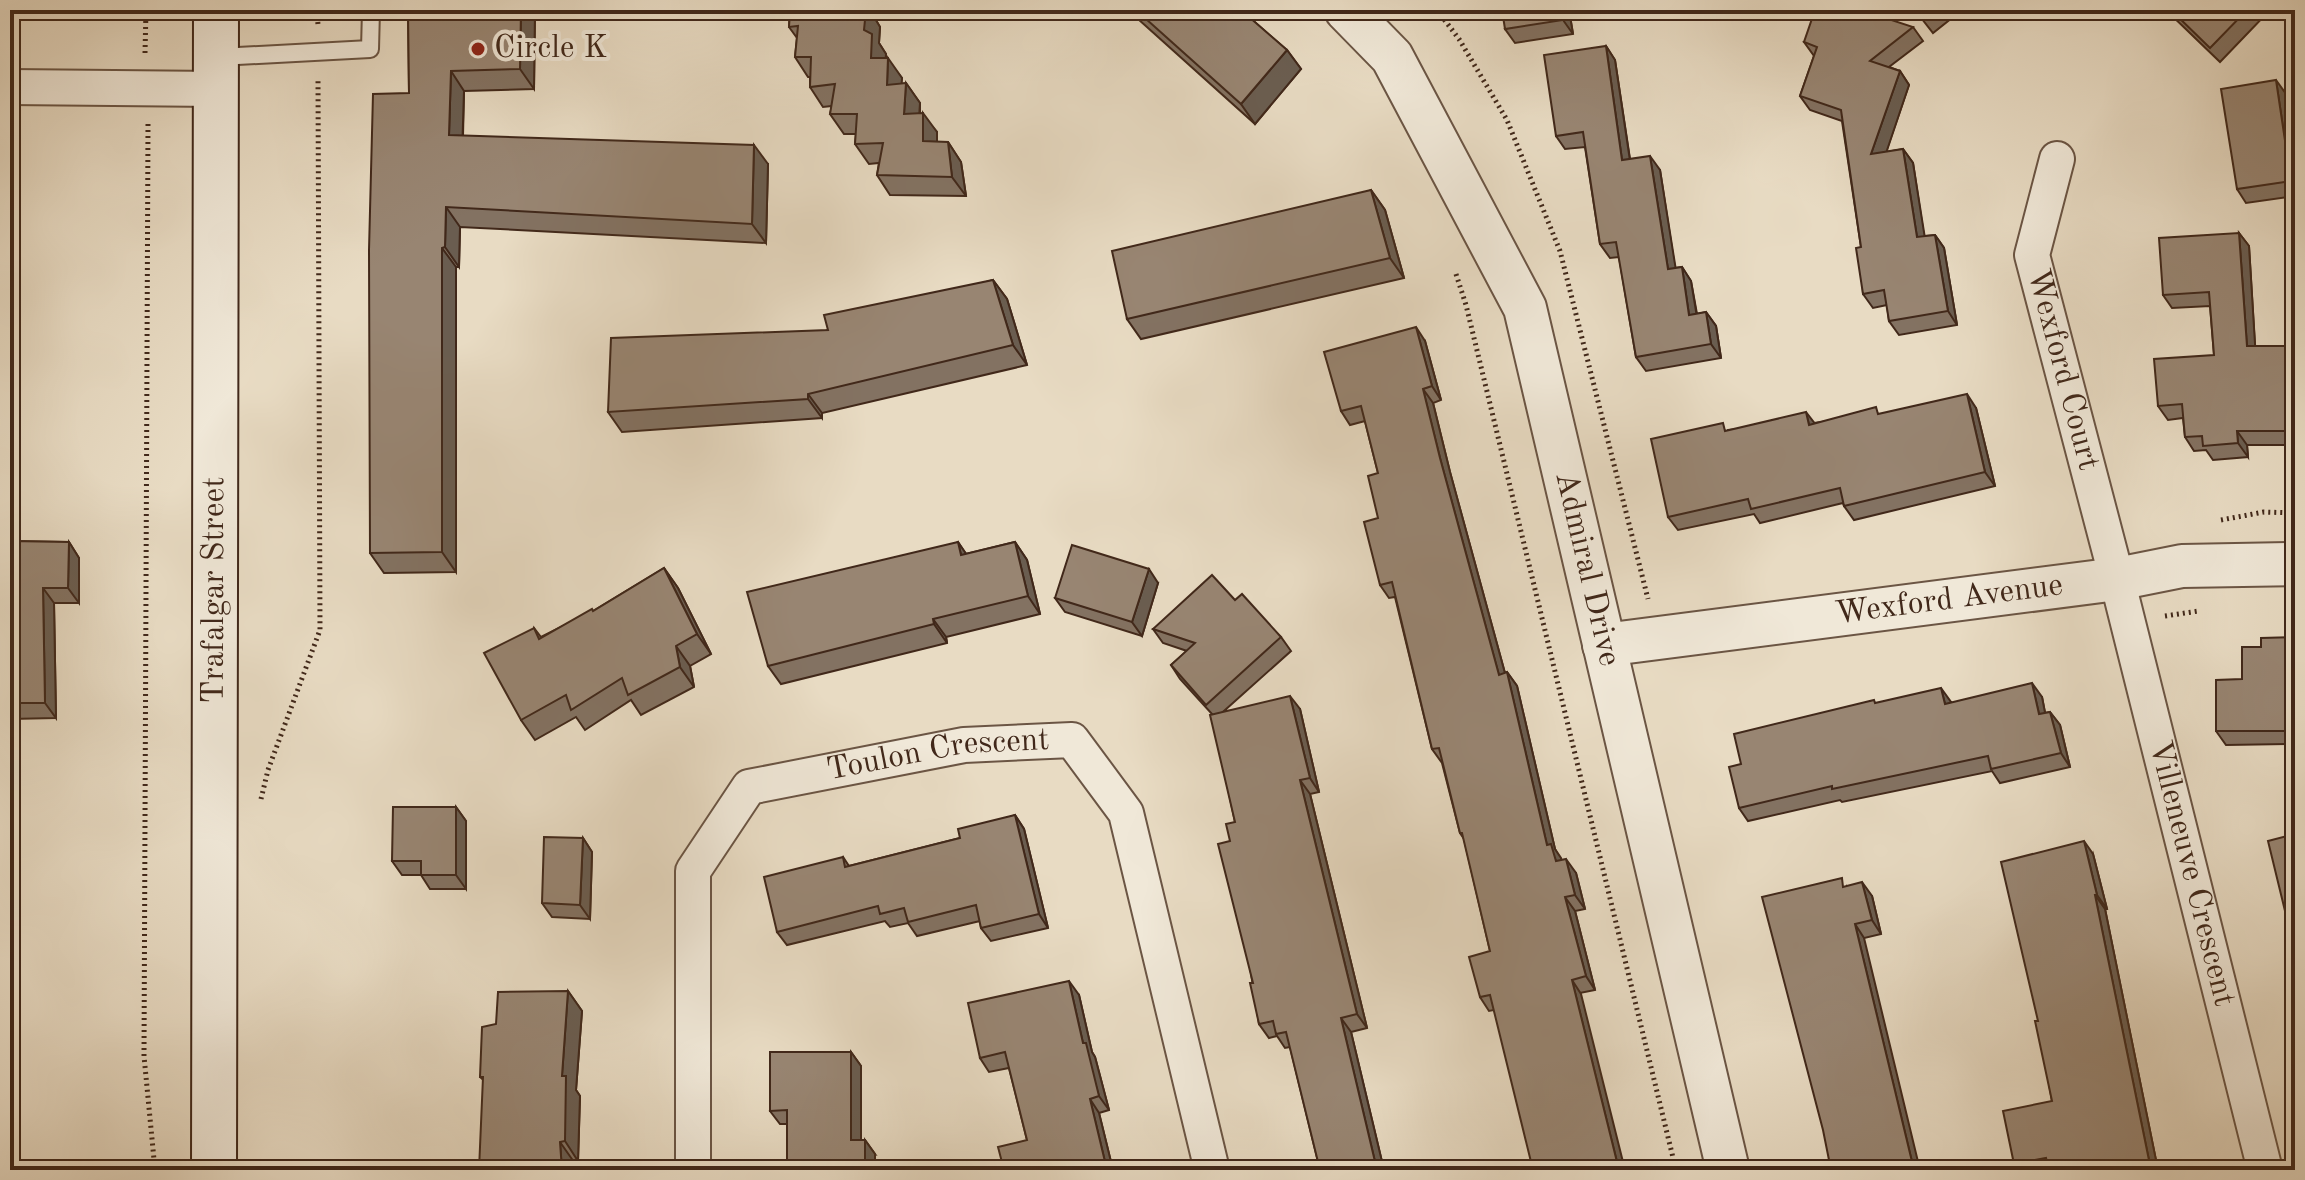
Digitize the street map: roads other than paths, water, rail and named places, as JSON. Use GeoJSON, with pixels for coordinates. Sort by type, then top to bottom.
{"type":"FeatureCollection","features":[{"type":"Feature","properties":{"kind":"main road","name":"Trafalgar Street"},"geometry":{"type":"LineString","coordinates":[[214,1170],[216,10]]}},
{"type":"Feature","properties":{"kind":"street","name":"Admiral Drive"},"geometry":{"type":"LineString","coordinates":[[1346,10],[1392,57],[1525,308],[1728,1170]]}},
{"type":"Feature","properties":{"kind":"street"},"geometry":{"type":"LineString","coordinates":[[10,87],[217,73]]}},
{"type":"Feature","properties":{"kind":"street","name":"Wexford Court"},"geometry":{"type":"LineString","coordinates":[[2057,159],[2032,255],[2117,579]]}},
{"type":"Feature","properties":{"kind":"street","name":"Wexford Avenue"},"geometry":{"type":"LineString","coordinates":[[1604,645],[2117,579],[2182,566],[2295,564]]}},
{"type":"Feature","properties":{"kind":"street","name":"Villeneuve Crescent"},"geometry":{"type":"LineString","coordinates":[[2117,579],[2265,1170]]}},
{"type":"Feature","properties":{"kind":"street","name":"Toulon Crescent"},"geometry":{"type":"LineString","coordinates":[[693,1170],[693,871],[749,787],[964,745],[1072,740],[1126,813],[1212,1170]]}},
{"type":"Feature","properties":{"kind":"lane"},"geometry":{"type":"LineString","coordinates":[[217,73],[318,52],[370,49],[371,10]]}},
{"type":"Feature","properties":{"kind":"place","name":"Circle K"},"geometry":{"type":"Point","coordinates":[478,49]}}]}
